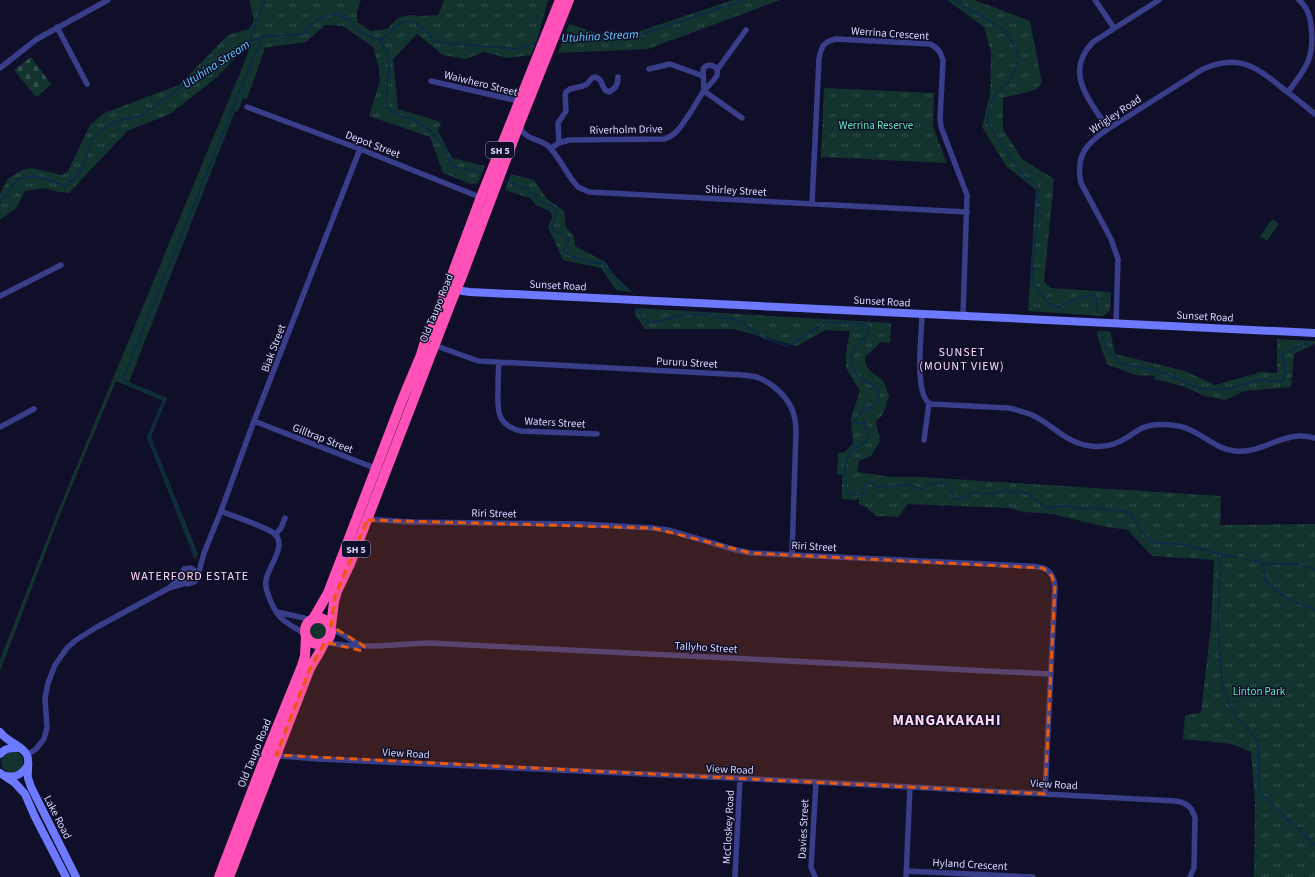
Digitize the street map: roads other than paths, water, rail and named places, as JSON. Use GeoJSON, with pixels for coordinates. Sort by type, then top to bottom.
{"type":"FeatureCollection","features":[{"type":"Feature","properties":{"kind":"highway","name":"Old Taupo Road"},"geometry":{"type":"LineString","coordinates":[[312,619],[328,593],[362,519],[522,104],[551,35],[569,0]]}},
{"type":"Feature","properties":{"kind":"highway","name":"Old Taupo Road"},"geometry":{"type":"LineString","coordinates":[[551,35],[559,2]]}},
{"type":"Feature","properties":{"kind":"highway","name":"Old Taupo Road"},"geometry":{"type":"LineString","coordinates":[[486,199],[520,140],[519,125],[522,104]]}},
{"type":"Feature","properties":{"kind":"highway","name":"Old Taupo Road"},"geometry":{"type":"LineString","coordinates":[[331,627],[335,596],[350,564],[362,519]]}},
{"type":"Feature","properties":{"kind":"highway"},"geometry":{"type":"LineString","coordinates":[[312,619],[324,619],[331,627]]}},
{"type":"Feature","properties":{"kind":"highway","name":"SH 5"},"geometry":{"type":"LineString","coordinates":[[306,636],[306,625],[312,619]]}},
{"type":"Feature","properties":{"kind":"highway","name":"SH 5"},"geometry":{"type":"LineString","coordinates":[[325,643],[330,637],[331,627]]}},
{"type":"Feature","properties":{"kind":"highway","name":"Old Taupo Road"},"geometry":{"type":"LineString","coordinates":[[229,875],[302,666],[305,656],[306,636]]}},
{"type":"Feature","properties":{"kind":"highway"},"geometry":{"type":"LineString","coordinates":[[306,636],[312,643],[325,643]]}},
{"type":"Feature","properties":{"kind":"highway","name":"Old Taupo Road"},"geometry":{"type":"LineString","coordinates":[[219,877],[271,754],[310,668],[325,643]]}},
{"type":"Feature","properties":{"kind":"main road","name":"Sunset Road"},"geometry":{"type":"LineString","coordinates":[[452,288],[922,314],[1315,332]]}},
{"type":"Feature","properties":{"kind":"main road"},"geometry":{"type":"LineString","coordinates":[[0,732],[8,740],[21,748],[27,755]]}},
{"type":"Feature","properties":{"kind":"main road"},"geometry":{"type":"LineString","coordinates":[[0,754],[6,749],[21,748]]}},
{"type":"Feature","properties":{"kind":"main road","name":"Lake Road"},"geometry":{"type":"LineString","coordinates":[[27,755],[28,777],[31,787],[76,877]]}},
{"type":"Feature","properties":{"kind":"main road"},"geometry":{"type":"LineString","coordinates":[[2,775],[10,777],[19,776],[28,765]]}},
{"type":"Feature","properties":{"kind":"main road","name":"Lake Road"},"geometry":{"type":"LineString","coordinates":[[2,775],[15,783],[25,794],[35,817],[66,877]]}},
{"type":"Feature","properties":{"kind":"street"},"geometry":{"type":"LineString","coordinates":[[0,68],[37,39],[108,0]]}},
{"type":"Feature","properties":{"kind":"street"},"geometry":{"type":"LineString","coordinates":[[1095,0],[1114,28]]}},
{"type":"Feature","properties":{"kind":"street"},"geometry":{"type":"LineString","coordinates":[[1108,129],[1082,87],[1079,67],[1082,58],[1093,42],[1159,0]]}},
{"type":"Feature","properties":{"kind":"street"},"geometry":{"type":"LineString","coordinates":[[1288,92],[1308,65],[1312,55],[1312,28],[1307,10],[1299,0]]}},
{"type":"Feature","properties":{"kind":"street"},"geometry":{"type":"LineString","coordinates":[[57,28],[87,84]]}},
{"type":"Feature","properties":{"kind":"street","name":"Riverholm Drive"},"geometry":{"type":"LineString","coordinates":[[559,142],[569,140],[668,138],[677,130],[717,75],[717,70],[746,30]]}},
{"type":"Feature","properties":{"kind":"street","name":"Werrina Crescent"},"geometry":{"type":"LineString","coordinates":[[812,203],[819,59],[823,45],[836,39],[930,44],[936,47],[941,54],[943,61],[940,119],[941,127],[966,191],[967,212],[963,315]]}},
{"type":"Feature","properties":{"kind":"street","name":"Wrigley Road"},"geometry":{"type":"LineString","coordinates":[[1116,323],[1118,259],[1111,239],[1081,182],[1079,174],[1079,162],[1087,146],[1094,138],[1203,69],[1216,63],[1238,62],[1249,65],[1266,74],[1315,114]]}},
{"type":"Feature","properties":{"kind":"street"},"geometry":{"type":"LineString","coordinates":[[649,69],[670,64],[703,76]]}},
{"type":"Feature","properties":{"kind":"street"},"geometry":{"type":"LineString","coordinates":[[717,70],[715,67],[710,65],[703,69],[704,91],[742,118]]}},
{"type":"Feature","properties":{"kind":"street"},"geometry":{"type":"LineString","coordinates":[[519,125],[522,132],[520,140],[540,142],[551,148],[559,142],[558,123],[566,111],[566,92],[570,89],[583,86],[592,78],[596,77],[600,80],[605,90],[609,92],[615,89],[618,83],[618,77]]}},
{"type":"Feature","properties":{"kind":"street","name":"Waiwhero Street"},"geometry":{"type":"LineString","coordinates":[[431,81],[514,100],[522,104]]}},
{"type":"Feature","properties":{"kind":"street","name":"Depot Street"},"geometry":{"type":"LineString","coordinates":[[247,107],[360,149],[486,199]]}},
{"type":"Feature","properties":{"kind":"street","name":"Shirley Street"},"geometry":{"type":"LineString","coordinates":[[551,148],[578,187],[589,192],[967,212]]}},
{"type":"Feature","properties":{"kind":"street","name":"Biak Street"},"geometry":{"type":"LineString","coordinates":[[197,574],[254,421],[270,384],[360,149]]}},
{"type":"Feature","properties":{"kind":"street"},"geometry":{"type":"LineString","coordinates":[[0,296],[61,265]]}},
{"type":"Feature","properties":{"kind":"street"},"geometry":{"type":"LineString","coordinates":[[922,314],[920,376],[923,394],[929,403],[935,405],[1009,408],[1021,411],[1033,415],[1071,440],[1090,446],[1116,443],[1144,427],[1160,425],[1186,428],[1220,448],[1237,451],[1255,449],[1287,437],[1302,435],[1315,438]]}},
{"type":"Feature","properties":{"kind":"street","name":"Pururu Street"},"geometry":{"type":"LineString","coordinates":[[430,343],[478,362],[744,375],[758,377],[770,384],[783,396],[791,407],[795,419],[796,432],[792,554]]}},
{"type":"Feature","properties":{"kind":"street","name":"Waters Street"},"geometry":{"type":"LineString","coordinates":[[499,363],[497,407],[499,416],[507,426],[522,431],[597,434]]}},
{"type":"Feature","properties":{"kind":"street"},"geometry":{"type":"LineString","coordinates":[[924,440],[929,403]]}},
{"type":"Feature","properties":{"kind":"street"},"geometry":{"type":"LineString","coordinates":[[0,427],[34,409]]}},
{"type":"Feature","properties":{"kind":"street","name":"Gilltrap Street"},"geometry":{"type":"LineString","coordinates":[[254,421],[381,470]]}},
{"type":"Feature","properties":{"kind":"street"},"geometry":{"type":"LineString","coordinates":[[221,511],[264,528],[276,535],[278,540],[278,550],[266,580],[266,586],[273,606],[280,618],[306,636]]}},
{"type":"Feature","properties":{"kind":"street"},"geometry":{"type":"LineString","coordinates":[[276,535],[285,518]]}},
{"type":"Feature","properties":{"kind":"street","name":"Riri Street"},"geometry":{"type":"LineString","coordinates":[[362,519],[418,522],[580,524],[653,528],[668,530],[751,553],[1043,568],[1050,572],[1055,587],[1045,794]]}},
{"type":"Feature","properties":{"kind":"street","name":"Biak Street"},"geometry":{"type":"LineString","coordinates":[[191,568],[204,553]]}},
{"type":"Feature","properties":{"kind":"street"},"geometry":{"type":"LineString","coordinates":[[27,755],[40,745],[46,734],[45,698],[50,675],[61,656],[76,640],[126,610],[169,588],[194,582],[197,578],[195,570],[191,568],[184,569],[181,576],[169,588]]}},
{"type":"Feature","properties":{"kind":"street"},"geometry":{"type":"LineString","coordinates":[[181,576],[183,581],[186,583]]}},
{"type":"Feature","properties":{"kind":"street"},"geometry":{"type":"LineString","coordinates":[[277,612],[312,619]]}},
{"type":"Feature","properties":{"kind":"street"},"geometry":{"type":"LineString","coordinates":[[331,627],[362,647]]}},
{"type":"Feature","properties":{"kind":"street","name":"Tallyho Street"},"geometry":{"type":"LineString","coordinates":[[325,643],[362,647],[429,644],[1050,674]]}},
{"type":"Feature","properties":{"kind":"street","name":"View Road"},"geometry":{"type":"LineString","coordinates":[[271,754],[319,759],[816,782],[1176,801],[1182,802],[1194,812],[1196,823],[1194,868],[1190,877]]}},
{"type":"Feature","properties":{"kind":"street","name":"McCloskey Road"},"geometry":{"type":"LineString","coordinates":[[735,877],[740,779]]}},
{"type":"Feature","properties":{"kind":"street","name":"Davies Street"},"geometry":{"type":"LineString","coordinates":[[815,877],[811,867],[816,782]]}},
{"type":"Feature","properties":{"kind":"street","name":"Hyland Crescent"},"geometry":{"type":"LineString","coordinates":[[910,787],[906,874],[1033,877]]}},
{"type":"Feature","properties":{"kind":"waterway"},"geometry":{"type":"LineString","coordinates":[[249,41],[265,0]]}},
{"type":"Feature","properties":{"kind":"waterway","name":"Utuhina Stream"},"geometry":{"type":"LineString","coordinates":[[557,39],[591,37],[605,39],[638,36],[743,0]]}},
{"type":"Feature","properties":{"kind":"waterway"},"geometry":{"type":"LineString","coordinates":[[954,0],[1004,30],[1014,45],[1019,58],[1014,73],[1008,82],[998,90],[990,105],[988,123],[1002,146],[1024,176],[1037,186],[1039,202],[1032,273],[1033,283],[1049,304],[1059,307],[1074,300],[1093,295],[1096,296],[1098,314]]}},
{"type":"Feature","properties":{"kind":"waterway","name":"Utuhina Stream"},"geometry":{"type":"LineString","coordinates":[[0,202],[19,178],[38,176],[65,186],[79,174],[95,135],[114,122],[143,115],[219,59],[248,42],[262,37],[304,34],[311,25],[324,16],[334,15],[347,19],[354,27],[377,39],[383,38],[399,24],[407,21],[416,23],[437,42],[515,49],[538,43]]}},
{"type":"Feature","properties":{"kind":"waterway"},"geometry":{"type":"LineString","coordinates":[[195,555],[149,436],[163,403],[163,398],[128,384],[123,379],[262,37]]}},
{"type":"Feature","properties":{"kind":"waterway"},"geometry":{"type":"LineString","coordinates":[[379,39],[387,51],[389,61],[386,98],[389,109],[396,114],[418,122],[437,137],[446,150],[450,166],[481,172]]}},
{"type":"Feature","properties":{"kind":"waterway"},"geometry":{"type":"LineString","coordinates":[[506,181],[526,188],[537,199],[543,203],[553,206],[556,213],[552,228],[554,231],[567,235],[569,239],[563,251],[577,259],[604,264],[624,289]]}},
{"type":"Feature","properties":{"kind":"waterway"},"geometry":{"type":"LineString","coordinates":[[636,309],[643,318],[650,323],[681,315],[707,314],[742,322],[763,338],[787,346],[825,322],[863,324],[869,326],[868,334],[856,347],[851,358],[855,374],[873,385],[878,391],[879,400],[872,406],[865,409],[855,419],[856,423],[865,423],[870,437],[866,442],[852,450],[846,461],[845,479],[849,493],[856,495],[864,493],[864,487],[868,483],[876,487],[911,485],[922,490],[928,486],[938,483],[945,484],[949,485],[957,500],[973,493],[991,494],[1003,491],[1021,492],[1030,495],[1047,508],[1070,506],[1079,509],[1092,508],[1130,513],[1145,536],[1156,543],[1185,545],[1236,557]]}},
{"type":"Feature","properties":{"kind":"waterway"},"geometry":{"type":"LineString","coordinates":[[1099,331],[1108,350],[1120,363],[1161,372],[1201,389],[1227,389],[1260,380],[1282,382],[1286,374],[1282,354],[1309,342]]}},
{"type":"Feature","properties":{"kind":"waterway"},"geometry":{"type":"LineString","coordinates":[[1217,554],[1220,563],[1218,626],[1222,684],[1229,703],[1238,718],[1258,741],[1259,792],[1315,845]]}},
{"type":"Feature","properties":{"kind":"waterway"},"geometry":{"type":"LineString","coordinates":[[1246,559],[1270,564],[1296,564],[1315,569]]}},
{"type":"Feature","properties":{"kind":"waterway"},"geometry":{"type":"LineString","coordinates":[[1261,562],[1264,569],[1265,581],[1291,600],[1315,609]]}},
{"type":"Feature","properties":{"kind":"district","name":"SUNSET (MOUNT VIEW)"},"geometry":{"type":"Point","coordinates":[962,359]}},
{"type":"Feature","properties":{"kind":"district","name":"WATERFORD ESTATE"},"geometry":{"type":"Point","coordinates":[190,576]}},
{"type":"Feature","properties":{"kind":"district","name":"MANGAKAKAHI"},"geometry":{"type":"Point","coordinates":[947,720]}},
{"type":"Feature","properties":{"kind":"park label","name":"Werrina Reserve"},"geometry":{"type":"Point","coordinates":[876,125]}},
{"type":"Feature","properties":{"kind":"park label","name":"Linton Park"},"geometry":{"type":"Point","coordinates":[1259,691]}}]}
